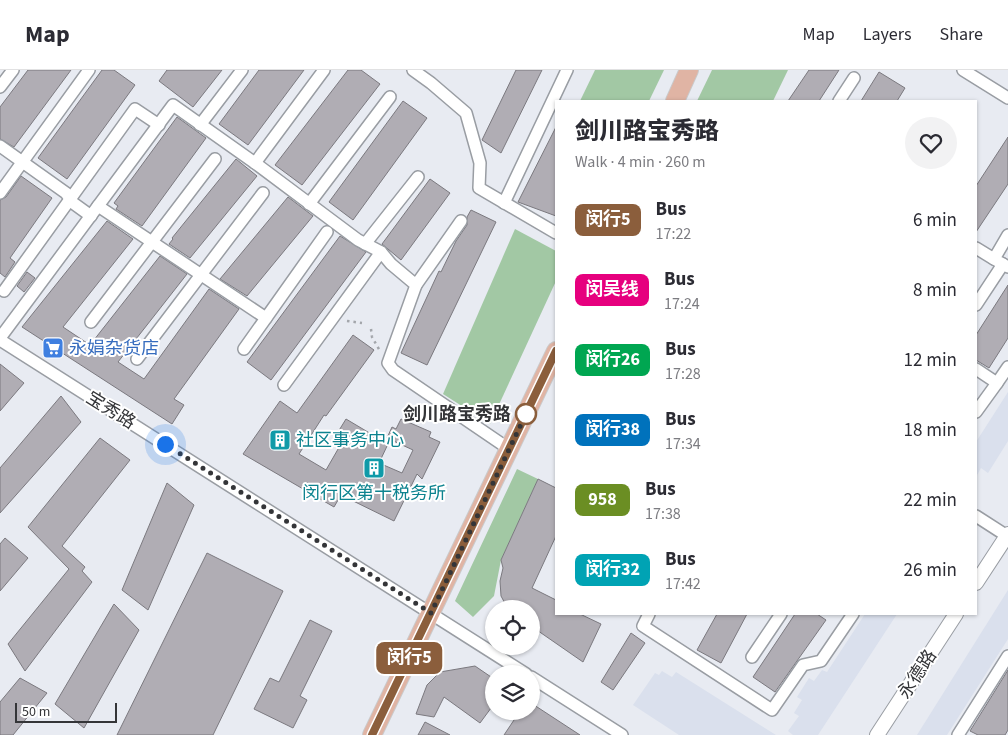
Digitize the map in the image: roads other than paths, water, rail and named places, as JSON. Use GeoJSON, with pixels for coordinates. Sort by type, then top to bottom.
{"type":"FeatureCollection","features":[{"type":"Feature","properties":{"kind":"main road"},"geometry":{"type":"LineString","coordinates":[[674,100],[689,70]]}},
{"type":"Feature","properties":{"kind":"main road"},"geometry":{"type":"LineString","coordinates":[[372,735],[555,353]]}},
{"type":"Feature","properties":{"kind":"street"},"geometry":{"type":"LineString","coordinates":[[0,87],[13,70]]}},
{"type":"Feature","properties":{"kind":"street"},"geometry":{"type":"LineString","coordinates":[[0,193],[89,70]]}},
{"type":"Feature","properties":{"kind":"street"},"geometry":{"type":"LineString","coordinates":[[200,125],[242,70]]}},
{"type":"Feature","properties":{"kind":"street"},"geometry":{"type":"LineString","coordinates":[[255,162],[324,70]]}},
{"type":"Feature","properties":{"kind":"street"},"geometry":{"type":"LineString","coordinates":[[412,70],[431,83],[466,113],[480,163],[480,188],[555,232]]}},
{"type":"Feature","properties":{"kind":"street"},"geometry":{"type":"LineString","coordinates":[[504,203],[567,70]]}},
{"type":"Feature","properties":{"kind":"street"},"geometry":{"type":"LineString","coordinates":[[963,70],[1008,98]]}},
{"type":"Feature","properties":{"kind":"street"},"geometry":{"type":"LineString","coordinates":[[840,100],[854,78]]}},
{"type":"Feature","properties":{"kind":"street"},"geometry":{"type":"LineString","coordinates":[[309,204],[390,97]]}},
{"type":"Feature","properties":{"kind":"street"},"geometry":{"type":"LineString","coordinates":[[0,339],[173,105],[255,162],[365,244],[381,252],[391,264],[416,285]]}},
{"type":"Feature","properties":{"kind":"street"},"geometry":{"type":"LineString","coordinates":[[4,291],[135,109],[159,124]]}},
{"type":"Feature","properties":{"kind":"street"},"geometry":{"type":"LineString","coordinates":[[0,146],[71,198],[151,242],[266,318]]}},
{"type":"Feature","properties":{"kind":"street"},"geometry":{"type":"LineString","coordinates":[[92,322],[215,158]]}},
{"type":"Feature","properties":{"kind":"street"},"geometry":{"type":"LineString","coordinates":[[365,244],[418,177]]}},
{"type":"Feature","properties":{"kind":"street"},"geometry":{"type":"LineString","coordinates":[[136,359],[263,193]]}},
{"type":"Feature","properties":{"kind":"street"},"geometry":{"type":"LineString","coordinates":[[461,221],[416,285],[388,363],[393,370],[509,449]]}},
{"type":"Feature","properties":{"kind":"street"},"geometry":{"type":"LineString","coordinates":[[244,349],[327,232]]}},
{"type":"Feature","properties":{"kind":"street"},"geometry":{"type":"LineString","coordinates":[[977,303],[1002,263],[1008,235]]}},
{"type":"Feature","properties":{"kind":"street"},"geometry":{"type":"LineString","coordinates":[[977,249],[1002,263]]}},
{"type":"Feature","properties":{"kind":"street"},"geometry":{"type":"LineString","coordinates":[[284,385],[381,252]]}},
{"type":"Feature","properties":{"kind":"street","name":"宝秀路"},"geometry":{"type":"LineString","coordinates":[[0,339],[512,665]]}},
{"type":"Feature","properties":{"kind":"street"},"geometry":{"type":"LineString","coordinates":[[977,411],[1008,367]]}},
{"type":"Feature","properties":{"kind":"street"},"geometry":{"type":"LineString","coordinates":[[977,370],[997,384]]}},
{"type":"Feature","properties":{"kind":"street"},"geometry":{"type":"LineString","coordinates":[[977,517],[1006,541],[977,582]]}},
{"type":"Feature","properties":{"kind":"street"},"geometry":{"type":"LineString","coordinates":[[648,615],[643,626],[772,710],[804,665],[821,660],[850,615]]}},
{"type":"Feature","properties":{"kind":"street"},"geometry":{"type":"LineString","coordinates":[[752,657],[780,615]]}},
{"type":"Feature","properties":{"kind":"street","name":"永德路"},"geometry":{"type":"LineString","coordinates":[[877,735],[955,615]]}},
{"type":"Feature","properties":{"kind":"street"},"geometry":{"type":"LineString","coordinates":[[958,735],[1008,656]]}},
{"type":"Feature","properties":{"kind":"street"},"geometry":{"type":"LineString","coordinates":[[540,683],[622,735]]}},
{"type":"Feature","properties":{"kind":"place","name":"永娟杂货店"},"geometry":{"type":"Point","coordinates":[53,348]}},
{"type":"Feature","properties":{"kind":"place","name":"剑川路宝秀路"},"geometry":{"type":"Point","coordinates":[526,414]}},
{"type":"Feature","properties":{"kind":"place","name":"社区事务中心"},"geometry":{"type":"Point","coordinates":[280,440]}},
{"type":"Feature","properties":{"kind":"place","name":"闵行区第十税务所"},"geometry":{"type":"Point","coordinates":[374,468]}}]}
